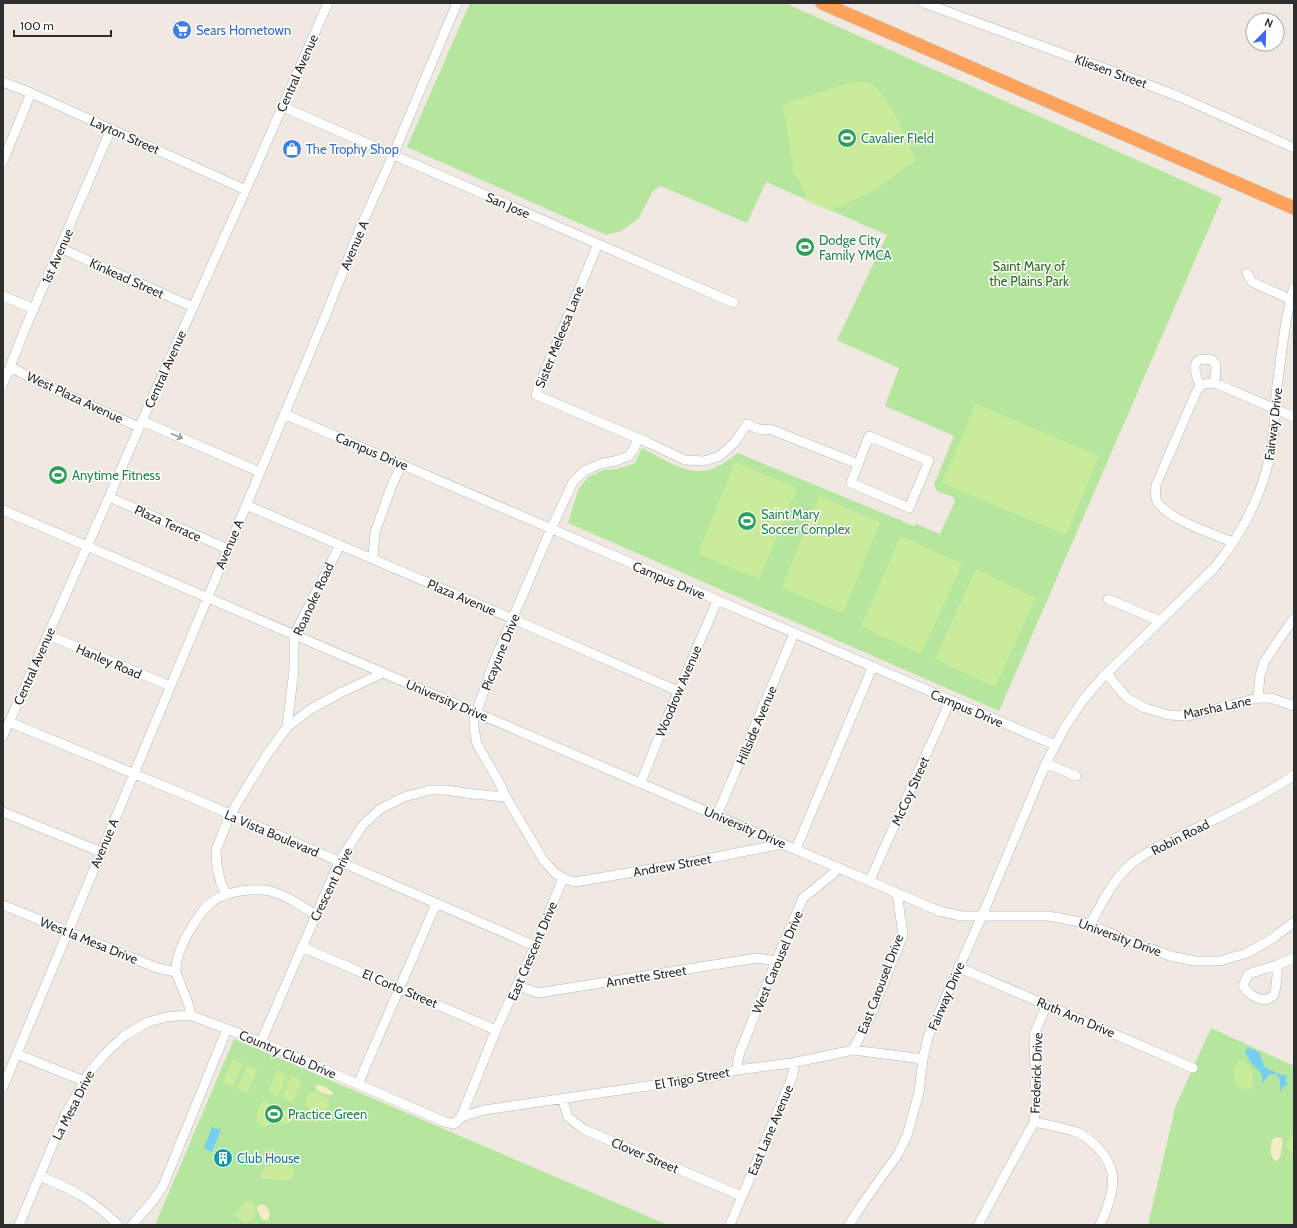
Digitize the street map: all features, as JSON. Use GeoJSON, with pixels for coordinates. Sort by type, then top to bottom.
{"type":"FeatureCollection","features":[{"type":"Feature","properties":{"kind":"highway"},"geometry":{"type":"LineString","coordinates":[[822,3],[1294,208]]}},
{"type":"Feature","properties":{"kind":"street","name":"Central Avenue"},"geometry":{"type":"LineString","coordinates":[[3,736],[140,424],[246,190],[328,3]]}},
{"type":"Feature","properties":{"kind":"street","name":"Avenue A"},"geometry":{"type":"LineString","coordinates":[[3,1087],[359,231],[458,3]]}},
{"type":"Feature","properties":{"kind":"street","name":"Kliesen Street"},"geometry":{"type":"LineString","coordinates":[[924,3],[1180,97],[1294,148]]}},
{"type":"Feature","properties":{"kind":"street","name":"Layton Street"},"geometry":{"type":"LineString","coordinates":[[3,82],[31,93],[246,190]]}},
{"type":"Feature","properties":{"kind":"street"},"geometry":{"type":"LineString","coordinates":[[3,162],[31,93]]}},
{"type":"Feature","properties":{"kind":"street","name":"San Jose"},"geometry":{"type":"LineString","coordinates":[[282,106],[734,303]]}},
{"type":"Feature","properties":{"kind":"street","name":"1st Avenue"},"geometry":{"type":"LineString","coordinates":[[3,384],[111,129]]}},
{"type":"Feature","properties":{"kind":"street","name":"Sister Meleesa Lane"},"geometry":{"type":"LineString","coordinates":[[598,244],[536,395],[658,446],[686,460],[704,461],[720,456],[735,442],[747,424],[761,430],[770,429],[858,464]]}},
{"type":"Feature","properties":{"kind":"street","name":"Kinkead Street"},"geometry":{"type":"LineString","coordinates":[[60,248],[193,307]]}},
{"type":"Feature","properties":{"kind":"street"},"geometry":{"type":"LineString","coordinates":[[1247,273],[1252,282],[1292,300]]}},
{"type":"Feature","properties":{"kind":"street","name":"Fairway Drive"},"geometry":{"type":"LineString","coordinates":[[849,1225],[862,1203],[898,1154],[907,1136],[919,1092],[923,1058],[928,1037],[982,916],[1046,763],[1055,745],[1083,700],[1107,674],[1215,567],[1234,542],[1259,494],[1270,457],[1276,409],[1276,396],[1294,287]]}},
{"type":"Feature","properties":{"kind":"street"},"geometry":{"type":"LineString","coordinates":[[3,296],[34,309]]}},
{"type":"Feature","properties":{"kind":"street"},"geometry":{"type":"LineString","coordinates":[[1200,386],[1194,372],[1194,366],[1197,361],[1204,358],[1212,360],[1216,365],[1215,383]]}},
{"type":"Feature","properties":{"kind":"street","name":"West Plaza Avenue"},"geometry":{"type":"LineString","coordinates":[[10,367],[56,390],[140,424]]}},
{"type":"Feature","properties":{"kind":"street"},"geometry":{"type":"LineString","coordinates":[[1234,542],[1182,520],[1165,511],[1155,496],[1156,485],[1165,463],[1200,386],[1207,383],[1215,383],[1294,417]]}},
{"type":"Feature","properties":{"kind":"street","name":"Campus Drive"},"geometry":{"type":"LineString","coordinates":[[284,414],[872,668],[1055,745]]}},
{"type":"Feature","properties":{"kind":"street"},"geometry":{"type":"LineString","coordinates":[[140,424],[260,472]]}},
{"type":"Feature","properties":{"kind":"street"},"geometry":{"type":"LineString","coordinates":[[869,436],[929,461],[909,508],[851,483],[858,464],[869,436]]}},
{"type":"Feature","properties":{"kind":"street"},"geometry":{"type":"LineString","coordinates":[[551,529],[573,482],[584,471],[600,464],[629,456],[635,447],[637,438]]}},
{"type":"Feature","properties":{"kind":"street"},"geometry":{"type":"LineString","coordinates":[[373,559],[375,532],[392,485],[402,464]]}},
{"type":"Feature","properties":{"kind":"street","name":"Plaza Terrace"},"geometry":{"type":"LineString","coordinates":[[109,497],[228,549]]}},
{"type":"Feature","properties":{"kind":"street","name":"Plaza Avenue"},"geometry":{"type":"LineString","coordinates":[[246,505],[678,691]]}},
{"type":"Feature","properties":{"kind":"street","name":"University Drive"},"geometry":{"type":"LineString","coordinates":[[3,510],[641,782],[782,844],[870,880],[939,911],[961,916],[1048,916],[1081,922],[1170,956],[1195,961],[1220,961],[1247,953],[1272,939],[1294,922]]}},
{"type":"Feature","properties":{"kind":"street","name":"Picayune Drive"},"geometry":{"type":"LineString","coordinates":[[506,797],[477,744],[474,728],[476,712],[493,664],[551,529]]}},
{"type":"Feature","properties":{"kind":"street","name":"Roanoke Road"},"geometry":{"type":"LineString","coordinates":[[287,727],[294,670],[294,635],[340,545]]}},
{"type":"Feature","properties":{"kind":"street"},"geometry":{"type":"LineString","coordinates":[[1108,599],[1160,622]]}},
{"type":"Feature","properties":{"kind":"street","name":"Woodrow Avenue"},"geometry":{"type":"LineString","coordinates":[[641,782],[716,601]]}},
{"type":"Feature","properties":{"kind":"street"},"geometry":{"type":"LineString","coordinates":[[1258,698],[1260,676],[1264,662],[1294,618]]}},
{"type":"Feature","properties":{"kind":"street","name":"Hillside Avenue"},"geometry":{"type":"LineString","coordinates":[[717,815],[794,634]]}},
{"type":"Feature","properties":{"kind":"street","name":"Hanley Road"},"geometry":{"type":"LineString","coordinates":[[48,636],[170,686]]}},
{"type":"Feature","properties":{"kind":"street"},"geometry":{"type":"LineString","coordinates":[[796,849],[872,668]]}},
{"type":"Feature","properties":{"kind":"street","name":"Roanoke Road"},"geometry":{"type":"LineString","coordinates":[[227,895],[221,884],[217,866],[216,850],[230,815],[247,785],[287,727],[311,709],[342,692],[383,673]]}},
{"type":"Feature","properties":{"kind":"street","name":"Marsha Lane"},"geometry":{"type":"LineString","coordinates":[[1107,674],[1127,698],[1145,708],[1169,715],[1188,716],[1258,698],[1271,698],[1294,706]]}},
{"type":"Feature","properties":{"kind":"street","name":"McCoy Street"},"geometry":{"type":"LineString","coordinates":[[870,880],[950,701]]}},
{"type":"Feature","properties":{"kind":"street","name":"La Vista Boulevard"},"geometry":{"type":"LineString","coordinates":[[9,722],[535,946]]}},
{"type":"Feature","properties":{"kind":"street"},"geometry":{"type":"LineString","coordinates":[[1046,763],[1076,776]]}},
{"type":"Feature","properties":{"kind":"street","name":"Robin Road"},"geometry":{"type":"LineString","coordinates":[[1090,925],[1104,899],[1130,865],[1150,852],[1238,809],[1294,775]]}},
{"type":"Feature","properties":{"kind":"street","name":"Crescent Drive"},"geometry":{"type":"LineString","coordinates":[[261,1042],[339,862],[362,826],[380,809],[404,797],[430,790],[446,790],[506,797]]}},
{"type":"Feature","properties":{"kind":"street"},"geometry":{"type":"LineString","coordinates":[[506,797],[544,861],[556,874],[563,878]]}},
{"type":"Feature","properties":{"kind":"street"},"geometry":{"type":"LineString","coordinates":[[3,812],[101,852]]}},
{"type":"Feature","properties":{"kind":"street","name":"Andrew Street"},"geometry":{"type":"LineString","coordinates":[[563,878],[575,882],[686,864],[782,844]]}},
{"type":"Feature","properties":{"kind":"street","name":"West Carousel Drive"},"geometry":{"type":"LineString","coordinates":[[737,1070],[740,1052],[803,898],[840,868]]}},
{"type":"Feature","properties":{"kind":"street","name":"East Crescent Drive"},"geometry":{"type":"LineString","coordinates":[[460,1117],[496,1030],[518,986],[563,878]]}},
{"type":"Feature","properties":{"kind":"street"},"geometry":{"type":"LineString","coordinates":[[227,1029],[190,1015],[189,1006],[176,972],[178,956],[192,926],[204,908],[214,900],[227,895],[236,892],[257,890],[271,892],[289,899],[316,915]]}},
{"type":"Feature","properties":{"kind":"street","name":"East Carousel Drive"},"geometry":{"type":"LineString","coordinates":[[853,1050],[870,1017],[902,935],[897,893]]}},
{"type":"Feature","properties":{"kind":"street"},"geometry":{"type":"LineString","coordinates":[[358,1084],[436,904]]}},
{"type":"Feature","properties":{"kind":"street","name":"West la Mesa Drive"},"geometry":{"type":"LineString","coordinates":[[3,905],[157,968],[176,972]]}},
{"type":"Feature","properties":{"kind":"street","name":"El Corto Street"},"geometry":{"type":"LineString","coordinates":[[302,947],[496,1030]]}},
{"type":"Feature","properties":{"kind":"street","name":"Annette Street"},"geometry":{"type":"LineString","coordinates":[[518,986],[538,993],[757,958],[776,961]]}},
{"type":"Feature","properties":{"kind":"street"},"geometry":{"type":"LineString","coordinates":[[1277,964],[1294,958]]}},
{"type":"Feature","properties":{"kind":"street","name":"Ruth Ann Drive"},"geometry":{"type":"LineString","coordinates":[[958,967],[1193,1068]]}},
{"type":"Feature","properties":{"kind":"street","name":"Frederick Drive"},"geometry":{"type":"LineString","coordinates":[[978,1225],[1034,1122],[1036,1106],[1034,1034],[1047,1005]]}},
{"type":"Feature","properties":{"kind":"street","name":"La Mesa Drive"},"geometry":{"type":"LineString","coordinates":[[19,1225],[66,1113],[91,1070],[124,1036],[148,1022],[166,1017],[190,1015]]}},
{"type":"Feature","properties":{"kind":"street","name":"Country Club Drive"},"geometry":{"type":"LineString","coordinates":[[132,1225],[156,1198],[162,1186],[227,1029],[261,1042],[445,1122],[454,1124],[460,1117]]}},
{"type":"Feature","properties":{"kind":"street","name":"El Trigo Street"},"geometry":{"type":"LineString","coordinates":[[460,1117],[484,1110],[716,1076],[737,1070],[792,1063],[853,1050],[923,1058]]}},
{"type":"Feature","properties":{"kind":"street"},"geometry":{"type":"LineString","coordinates":[[16,1054],[84,1081]]}},
{"type":"Feature","properties":{"kind":"street","name":"East Lane Avenue"},"geometry":{"type":"LineString","coordinates":[[730,1225],[791,1080],[794,1069],[792,1063]]}},
{"type":"Feature","properties":{"kind":"street","name":"Clover Street"},"geometry":{"type":"LineString","coordinates":[[562,1098],[568,1117],[585,1130],[742,1196]]}},
{"type":"Feature","properties":{"kind":"street"},"geometry":{"type":"LineString","coordinates":[[1034,1122],[1080,1133],[1106,1156],[1112,1170],[1113,1184],[1111,1199],[1100,1225]]}},
{"type":"Feature","properties":{"kind":"street"},"geometry":{"type":"LineString","coordinates":[[40,1176],[69,1188],[87,1199],[104,1211],[118,1225]]}},
{"type":"Feature","properties":{"kind":"green space","name":"Saint Mary of the Plains Park"},"geometry":{"type":"Polygon","coordinates":[[[470,3],[785,3],[1222,198],[999,711],[568,523],[578,490],[588,477],[603,470],[617,469],[635,463],[642,448],[674,465],[699,471],[716,467],[738,453],[914,526],[916,524],[940,534],[955,501],[953,497],[937,491],[934,484],[954,436],[885,406],[899,368],[837,340],[887,235],[766,182],[747,223],[661,186],[653,191],[638,219],[621,231],[606,235],[407,147],[470,3]]]}},
{"type":"Feature","properties":{"kind":"green space","name":"Cavalier FIeld"},"geometry":{"type":"Polygon","coordinates":[[[866,82],[873,85],[886,99],[898,120],[916,160],[871,192],[830,211],[807,201],[801,183],[794,175],[783,104],[846,84],[866,82]]]}},
{"type":"Feature","properties":{"kind":"green space"},"geometry":{"type":"Polygon","coordinates":[[[976,404],[1099,456],[1066,535],[942,483],[976,404]]]}},
{"type":"Feature","properties":{"kind":"green space","name":"Saint Mary Soccer Complex"},"geometry":{"type":"Polygon","coordinates":[[[735,462],[797,488],[759,579],[698,554],[735,462]]]}},
{"type":"Feature","properties":{"kind":"green space","name":"Saint Mary Soccer Complex"},"geometry":{"type":"Polygon","coordinates":[[[819,496],[880,522],[843,613],[782,588],[819,496]]]}},
{"type":"Feature","properties":{"kind":"green space"},"geometry":{"type":"Polygon","coordinates":[[[901,536],[962,564],[921,654],[861,626],[901,536]]]}},
{"type":"Feature","properties":{"kind":"green space"},"geometry":{"type":"Polygon","coordinates":[[[976,569],[1036,598],[995,687],[935,659],[976,569]]]}},
{"type":"Feature","properties":{"kind":"green space"},"geometry":{"type":"Polygon","coordinates":[[[1211,1028],[1294,1066],[1294,1225],[1148,1225],[1175,1108],[1211,1028]]]}},
{"type":"Feature","properties":{"kind":"green space"},"geometry":{"type":"Polygon","coordinates":[[[234,1039],[668,1225],[155,1225],[234,1039]]]}},
{"type":"Feature","properties":{"kind":"green space"},"geometry":{"type":"Polygon","coordinates":[[[233,1060],[243,1064],[233,1086],[223,1082],[233,1060]]]}},
{"type":"Feature","properties":{"kind":"green space"},"geometry":{"type":"Polygon","coordinates":[[[1242,1060],[1248,1064],[1252,1074],[1253,1085],[1247,1089],[1242,1089],[1235,1081],[1234,1069],[1237,1063],[1242,1060]]]}},
{"type":"Feature","properties":{"kind":"green space"},"geometry":{"type":"Polygon","coordinates":[[[247,1066],[257,1070],[247,1093],[237,1088],[247,1066]]]}},
{"type":"Feature","properties":{"kind":"green space"},"geometry":{"type":"Polygon","coordinates":[[[277,1070],[287,1075],[278,1097],[268,1092],[277,1070]]]}},
{"type":"Feature","properties":{"kind":"green space"},"geometry":{"type":"Polygon","coordinates":[[[291,1076],[302,1081],[292,1103],[282,1098],[291,1076]]]}},
{"type":"Feature","properties":{"kind":"green space"},"geometry":{"type":"Polygon","coordinates":[[[311,1092],[321,1094],[329,1101],[326,1110],[310,1110],[306,1106],[306,1098],[311,1092]]]}},
{"type":"Feature","properties":{"kind":"green space","name":"Practice Green"},"geometry":{"type":"Polygon","coordinates":[[[263,1102],[270,1103],[291,1113],[293,1117],[290,1123],[284,1123],[276,1119],[266,1127],[259,1126],[257,1123],[257,1114],[263,1102]]]}},
{"type":"Feature","properties":{"kind":"green space"},"geometry":{"type":"Polygon","coordinates":[[[1294,1135],[1294,1154],[1287,1149],[1287,1144],[1289,1137],[1294,1135]]]}},
{"type":"Feature","properties":{"kind":"green space"},"geometry":{"type":"Polygon","coordinates":[[[284,1163],[293,1168],[294,1173],[291,1178],[284,1181],[262,1178],[260,1173],[265,1167],[284,1163]]]}},
{"type":"Feature","properties":{"kind":"green space"},"geometry":{"type":"Polygon","coordinates":[[[248,1200],[253,1203],[255,1216],[246,1223],[236,1216],[235,1213],[248,1200]]]}},
{"type":"Feature","properties":{"kind":"sand"},"geometry":{"type":"Polygon","coordinates":[[[317,1085],[328,1088],[333,1095],[319,1091],[315,1088],[317,1085]]]}},
{"type":"Feature","properties":{"kind":"sand"},"geometry":{"type":"Polygon","coordinates":[[[1275,1137],[1282,1138],[1281,1156],[1276,1161],[1273,1159],[1271,1151],[1272,1140],[1275,1137]]]}},
{"type":"Feature","properties":{"kind":"sand"},"geometry":{"type":"Polygon","coordinates":[[[261,1204],[266,1206],[270,1213],[268,1221],[262,1219],[257,1210],[257,1207],[261,1204]]]}},
{"type":"Feature","properties":{"kind":"water"},"geometry":{"type":"Polygon","coordinates":[[[1248,1048],[1257,1051],[1266,1068],[1281,1075],[1287,1075],[1286,1081],[1288,1085],[1284,1086],[1280,1091],[1279,1077],[1275,1074],[1267,1077],[1262,1083],[1262,1074],[1246,1055],[1245,1051],[1248,1048]]]}},
{"type":"Feature","properties":{"kind":"water"},"geometry":{"type":"Polygon","coordinates":[[[212,1127],[221,1130],[212,1152],[204,1148],[212,1127]]]}},
{"type":"Feature","properties":{"kind":"place","name":"Sears Hometown"},"geometry":{"type":"Point","coordinates":[182,30]}},
{"type":"Feature","properties":{"kind":"place","name":"Cavalier FIeld"},"geometry":{"type":"Point","coordinates":[847,138]}},
{"type":"Feature","properties":{"kind":"place","name":"The Trophy Shop"},"geometry":{"type":"Point","coordinates":[292,149]}},
{"type":"Feature","properties":{"kind":"place","name":"Dodge City Family YMCA"},"geometry":{"type":"Point","coordinates":[805,247]}},
{"type":"Feature","properties":{"kind":"place","name":"Anytime Fitness"},"geometry":{"type":"Point","coordinates":[58,475]}},
{"type":"Feature","properties":{"kind":"place","name":"Saint Mary Soccer Complex"},"geometry":{"type":"Point","coordinates":[747,521]}},
{"type":"Feature","properties":{"kind":"place","name":"Practice Green"},"geometry":{"type":"Point","coordinates":[274,1114]}},
{"type":"Feature","properties":{"kind":"place","name":"Club House"},"geometry":{"type":"Point","coordinates":[223,1158]}}]}
